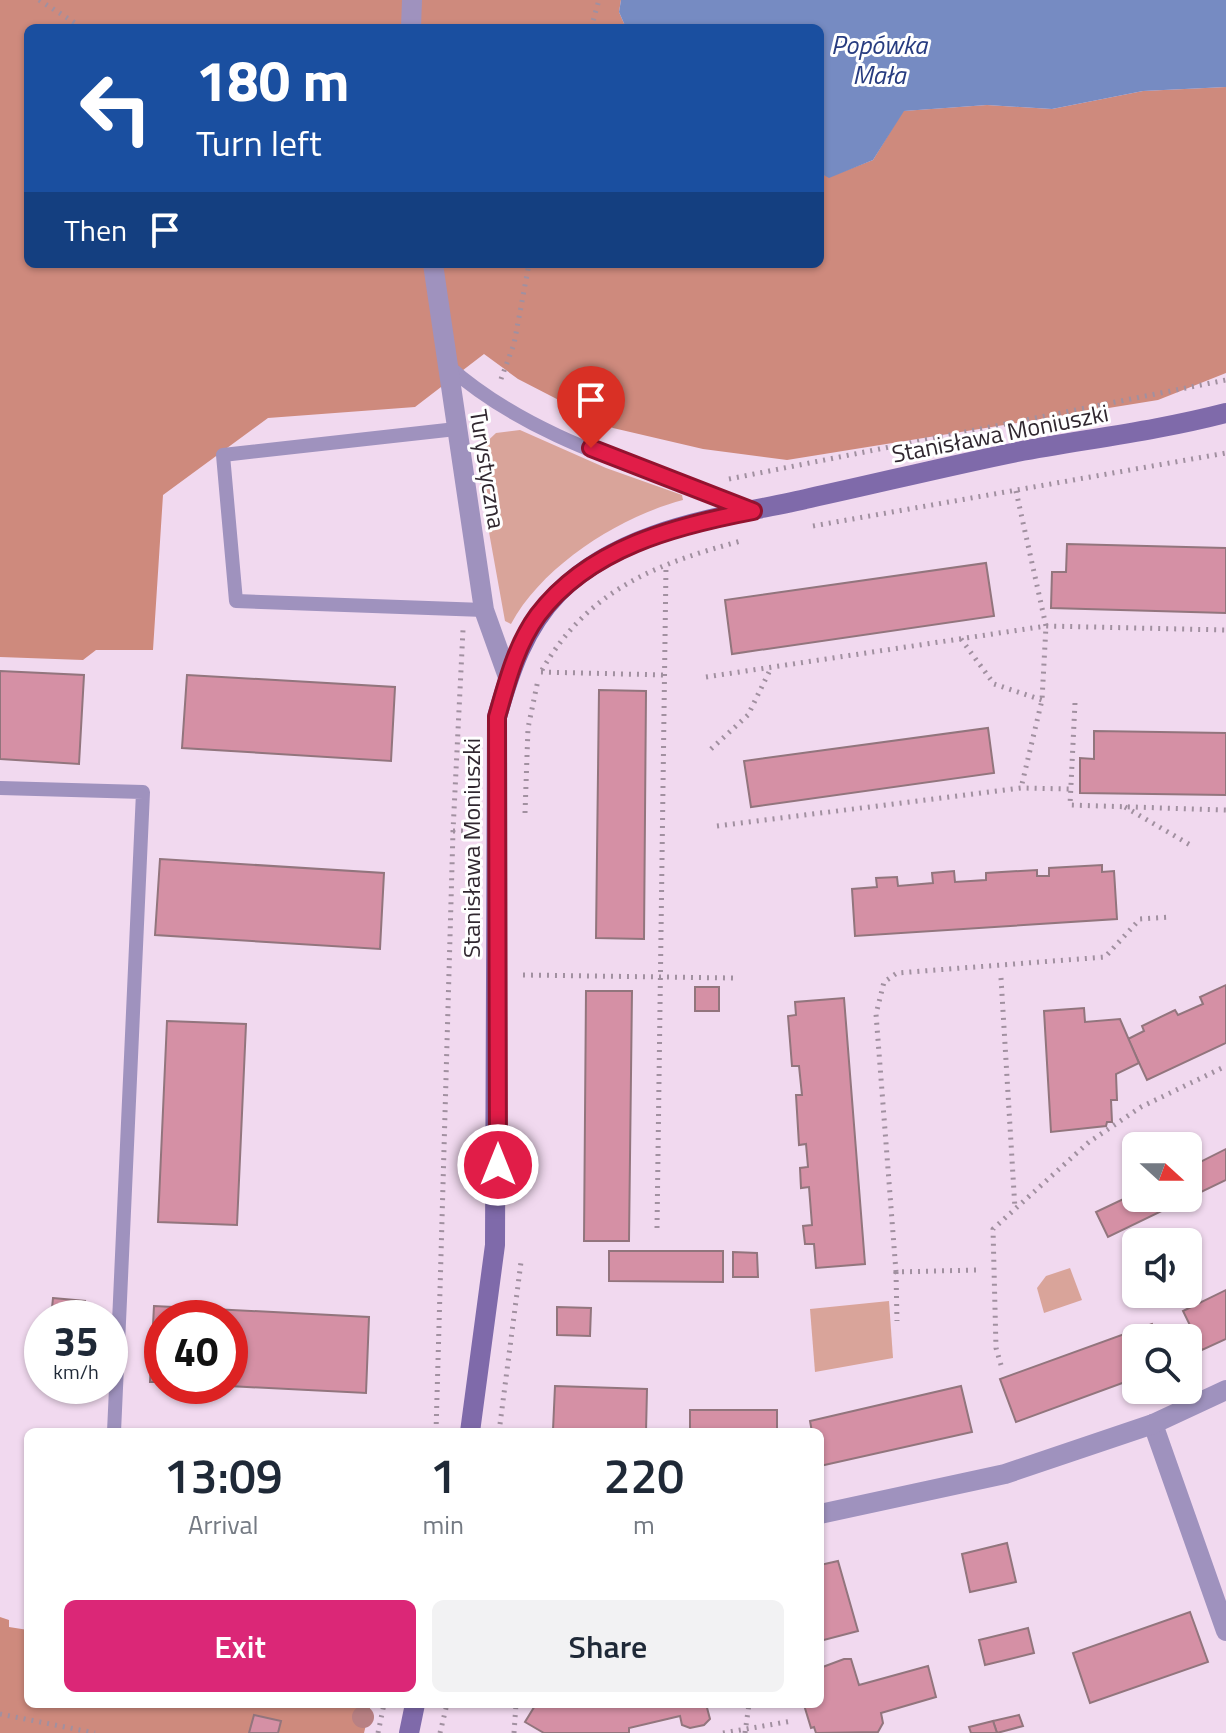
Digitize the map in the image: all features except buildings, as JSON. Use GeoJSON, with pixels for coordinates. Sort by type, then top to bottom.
{"type":"FeatureCollection","features":[{"type":"Feature","properties":{"kind":"street"},"geometry":{"type":"LineString","coordinates":[[411,24],[412,0]]}},
{"type":"Feature","properties":{"kind":"street","name":"Turystyczna"},"geometry":{"type":"LineString","coordinates":[[434,268],[456,429],[474,610],[508,677]]}},
{"type":"Feature","properties":{"kind":"street","name":"Stanisława Moniuszki"},"geometry":{"type":"LineString","coordinates":[[471,1428],[495,1245],[497,717],[508,677],[537,617],[560,591],[589,568],[638,540],[701,521],[1017,452],[1180,425],[1226,413]]}},
{"type":"Feature","properties":{"kind":"street"},"geometry":{"type":"LineString","coordinates":[[824,1513],[1005,1474],[1153,1424],[1226,1390]]}},
{"type":"Feature","properties":{"kind":"street"},"geometry":{"type":"LineString","coordinates":[[1153,1424],[1226,1631]]}},
{"type":"Feature","properties":{"kind":"street"},"geometry":{"type":"LineString","coordinates":[[409,1733],[414,1708]]}},
{"type":"Feature","properties":{"kind":"lane"},"geometry":{"type":"LineString","coordinates":[[446,365],[493,403],[612,457],[753,511]]}},
{"type":"Feature","properties":{"kind":"lane"},"geometry":{"type":"LineString","coordinates":[[456,429],[223,455],[236,601],[474,610]]}},
{"type":"Feature","properties":{"kind":"lane"},"geometry":{"type":"LineString","coordinates":[[0,788],[143,792],[114,1428]]}},
{"type":"Feature","properties":{"kind":"path"},"geometry":{"type":"LineString","coordinates":[[39,0],[77,24]]}},
{"type":"Feature","properties":{"kind":"path"},"geometry":{"type":"LineString","coordinates":[[592,24],[599,0]]}},
{"type":"Feature","properties":{"kind":"path"},"geometry":{"type":"LineString","coordinates":[[493,403],[514,344],[528,268]]}},
{"type":"Feature","properties":{"kind":"path"},"geometry":{"type":"LineString","coordinates":[[726,479],[1226,380]]}},
{"type":"Feature","properties":{"kind":"path"},"geometry":{"type":"LineString","coordinates":[[811,526],[1226,453]]}},
{"type":"Feature","properties":{"kind":"path"},"geometry":{"type":"LineString","coordinates":[[1016,491],[1046,626],[1042,700],[1021,788]]}},
{"type":"Feature","properties":{"kind":"path"},"geometry":{"type":"LineString","coordinates":[[524,817],[528,728],[541,672],[563,636],[592,606],[637,577],[752,538]]}},
{"type":"Feature","properties":{"kind":"path"},"geometry":{"type":"LineString","coordinates":[[657,1228],[666,566]]}},
{"type":"Feature","properties":{"kind":"path"},"geometry":{"type":"LineString","coordinates":[[436,1428],[453,831],[474,610]]}},
{"type":"Feature","properties":{"kind":"path"},"geometry":{"type":"LineString","coordinates":[[706,677],[1046,626],[1226,630]]}},
{"type":"Feature","properties":{"kind":"path"},"geometry":{"type":"LineString","coordinates":[[961,639],[994,684],[1042,700]]}},
{"type":"Feature","properties":{"kind":"path"},"geometry":{"type":"LineString","coordinates":[[711,749],[748,715],[772,667]]}},
{"type":"Feature","properties":{"kind":"path"},"geometry":{"type":"LineString","coordinates":[[541,672],[665,675]]}},
{"type":"Feature","properties":{"kind":"path"},"geometry":{"type":"LineString","coordinates":[[1075,703],[1070,805],[1226,810]]}},
{"type":"Feature","properties":{"kind":"path"},"geometry":{"type":"LineString","coordinates":[[717,826],[1021,788],[1070,789]]}},
{"type":"Feature","properties":{"kind":"path"},"geometry":{"type":"LineString","coordinates":[[1124,807],[1192,846]]}},
{"type":"Feature","properties":{"kind":"path"},"geometry":{"type":"LineString","coordinates":[[897,1321],[876,1014],[884,982],[897,973],[1105,957],[1140,919],[1171,917]]}},
{"type":"Feature","properties":{"kind":"path"},"geometry":{"type":"LineString","coordinates":[[523,959],[523,989]]}},
{"type":"Feature","properties":{"kind":"path"},"geometry":{"type":"LineString","coordinates":[[523,975],[733,978]]}},
{"type":"Feature","properties":{"kind":"path"},"geometry":{"type":"LineString","coordinates":[[1001,978],[1015,1209]]}},
{"type":"Feature","properties":{"kind":"path"},"geometry":{"type":"LineString","coordinates":[[1001,1365],[996,1348],[993,1229],[1089,1142],[1141,1107],[1226,1066]]}},
{"type":"Feature","properties":{"kind":"path"},"geometry":{"type":"LineString","coordinates":[[500,1428],[521,1257]]}},
{"type":"Feature","properties":{"kind":"path"},"geometry":{"type":"LineString","coordinates":[[896,1272],[976,1270]]}},
{"type":"Feature","properties":{"kind":"path"},"geometry":{"type":"LineString","coordinates":[[378,1733],[383,1708]]}},
{"type":"Feature","properties":{"kind":"path"},"geometry":{"type":"LineString","coordinates":[[440,1733],[446,1708]]}},
{"type":"Feature","properties":{"kind":"path"},"geometry":{"type":"LineString","coordinates":[[514,1733],[516,1708]]}},
{"type":"Feature","properties":{"kind":"path"},"geometry":{"type":"LineString","coordinates":[[745,1730],[748,1708]]}},
{"type":"Feature","properties":{"kind":"path"},"geometry":{"type":"LineString","coordinates":[[0,1714],[95,1733]]}},
{"type":"Feature","properties":{"kind":"path"},"geometry":{"type":"LineString","coordinates":[[723,1733],[792,1721]]}},
{"type":"Feature","properties":{"kind":"shaded area"},"geometry":{"type":"Polygon","coordinates":[[[0,0],[621,0],[619,12],[624,24],[24,24],[24,268],[824,268],[824,175],[829,177],[873,160],[903,111],[987,105],[1052,109],[1143,91],[1226,87],[1226,373],[1158,400],[787,460],[703,449],[613,428],[518,379],[484,354],[415,407],[268,418],[163,495],[153,650],[96,650],[83,660],[0,657],[0,0]]]}},
{"type":"Feature","properties":{"kind":"shaded area"},"geometry":{"type":"Polygon","coordinates":[[[520,430],[606,468],[682,495],[683,500],[634,518],[585,546],[542,582],[511,624],[505,621],[478,471],[479,449],[496,433],[520,430]]]}},
{"type":"Feature","properties":{"kind":"shaded area"},"geometry":{"type":"Polygon","coordinates":[[[1070,1268],[1082,1300],[1044,1313],[1037,1288],[1046,1276],[1070,1268]]]}},
{"type":"Feature","properties":{"kind":"shaded area"},"geometry":{"type":"Polygon","coordinates":[[[889,1301],[893,1358],[815,1372],[810,1309],[889,1301]]]}},
{"type":"Feature","properties":{"kind":"shaded area"},"geometry":{"type":"Polygon","coordinates":[[[0,1617],[9,1620],[9,1627],[24,1629],[24,1708],[370,1708],[364,1733],[0,1733],[0,1617]]]}},
{"type":"Feature","properties":{"kind":"water","name":"Popówka Mała"},"geometry":{"type":"Polygon","coordinates":[[[621,0],[1226,0],[1226,87],[1143,91],[1052,109],[987,105],[904,111],[873,160],[829,178],[824,175],[824,24],[624,24],[619,12],[621,0]]]}},
{"type":"Feature","properties":{"kind":"route"},"geometry":{"type":"LineString","coordinates":[[498,1165],[497,717],[508,677],[537,617],[560,591],[589,568],[638,540],[701,521],[753,511],[591,448]]}}]}
